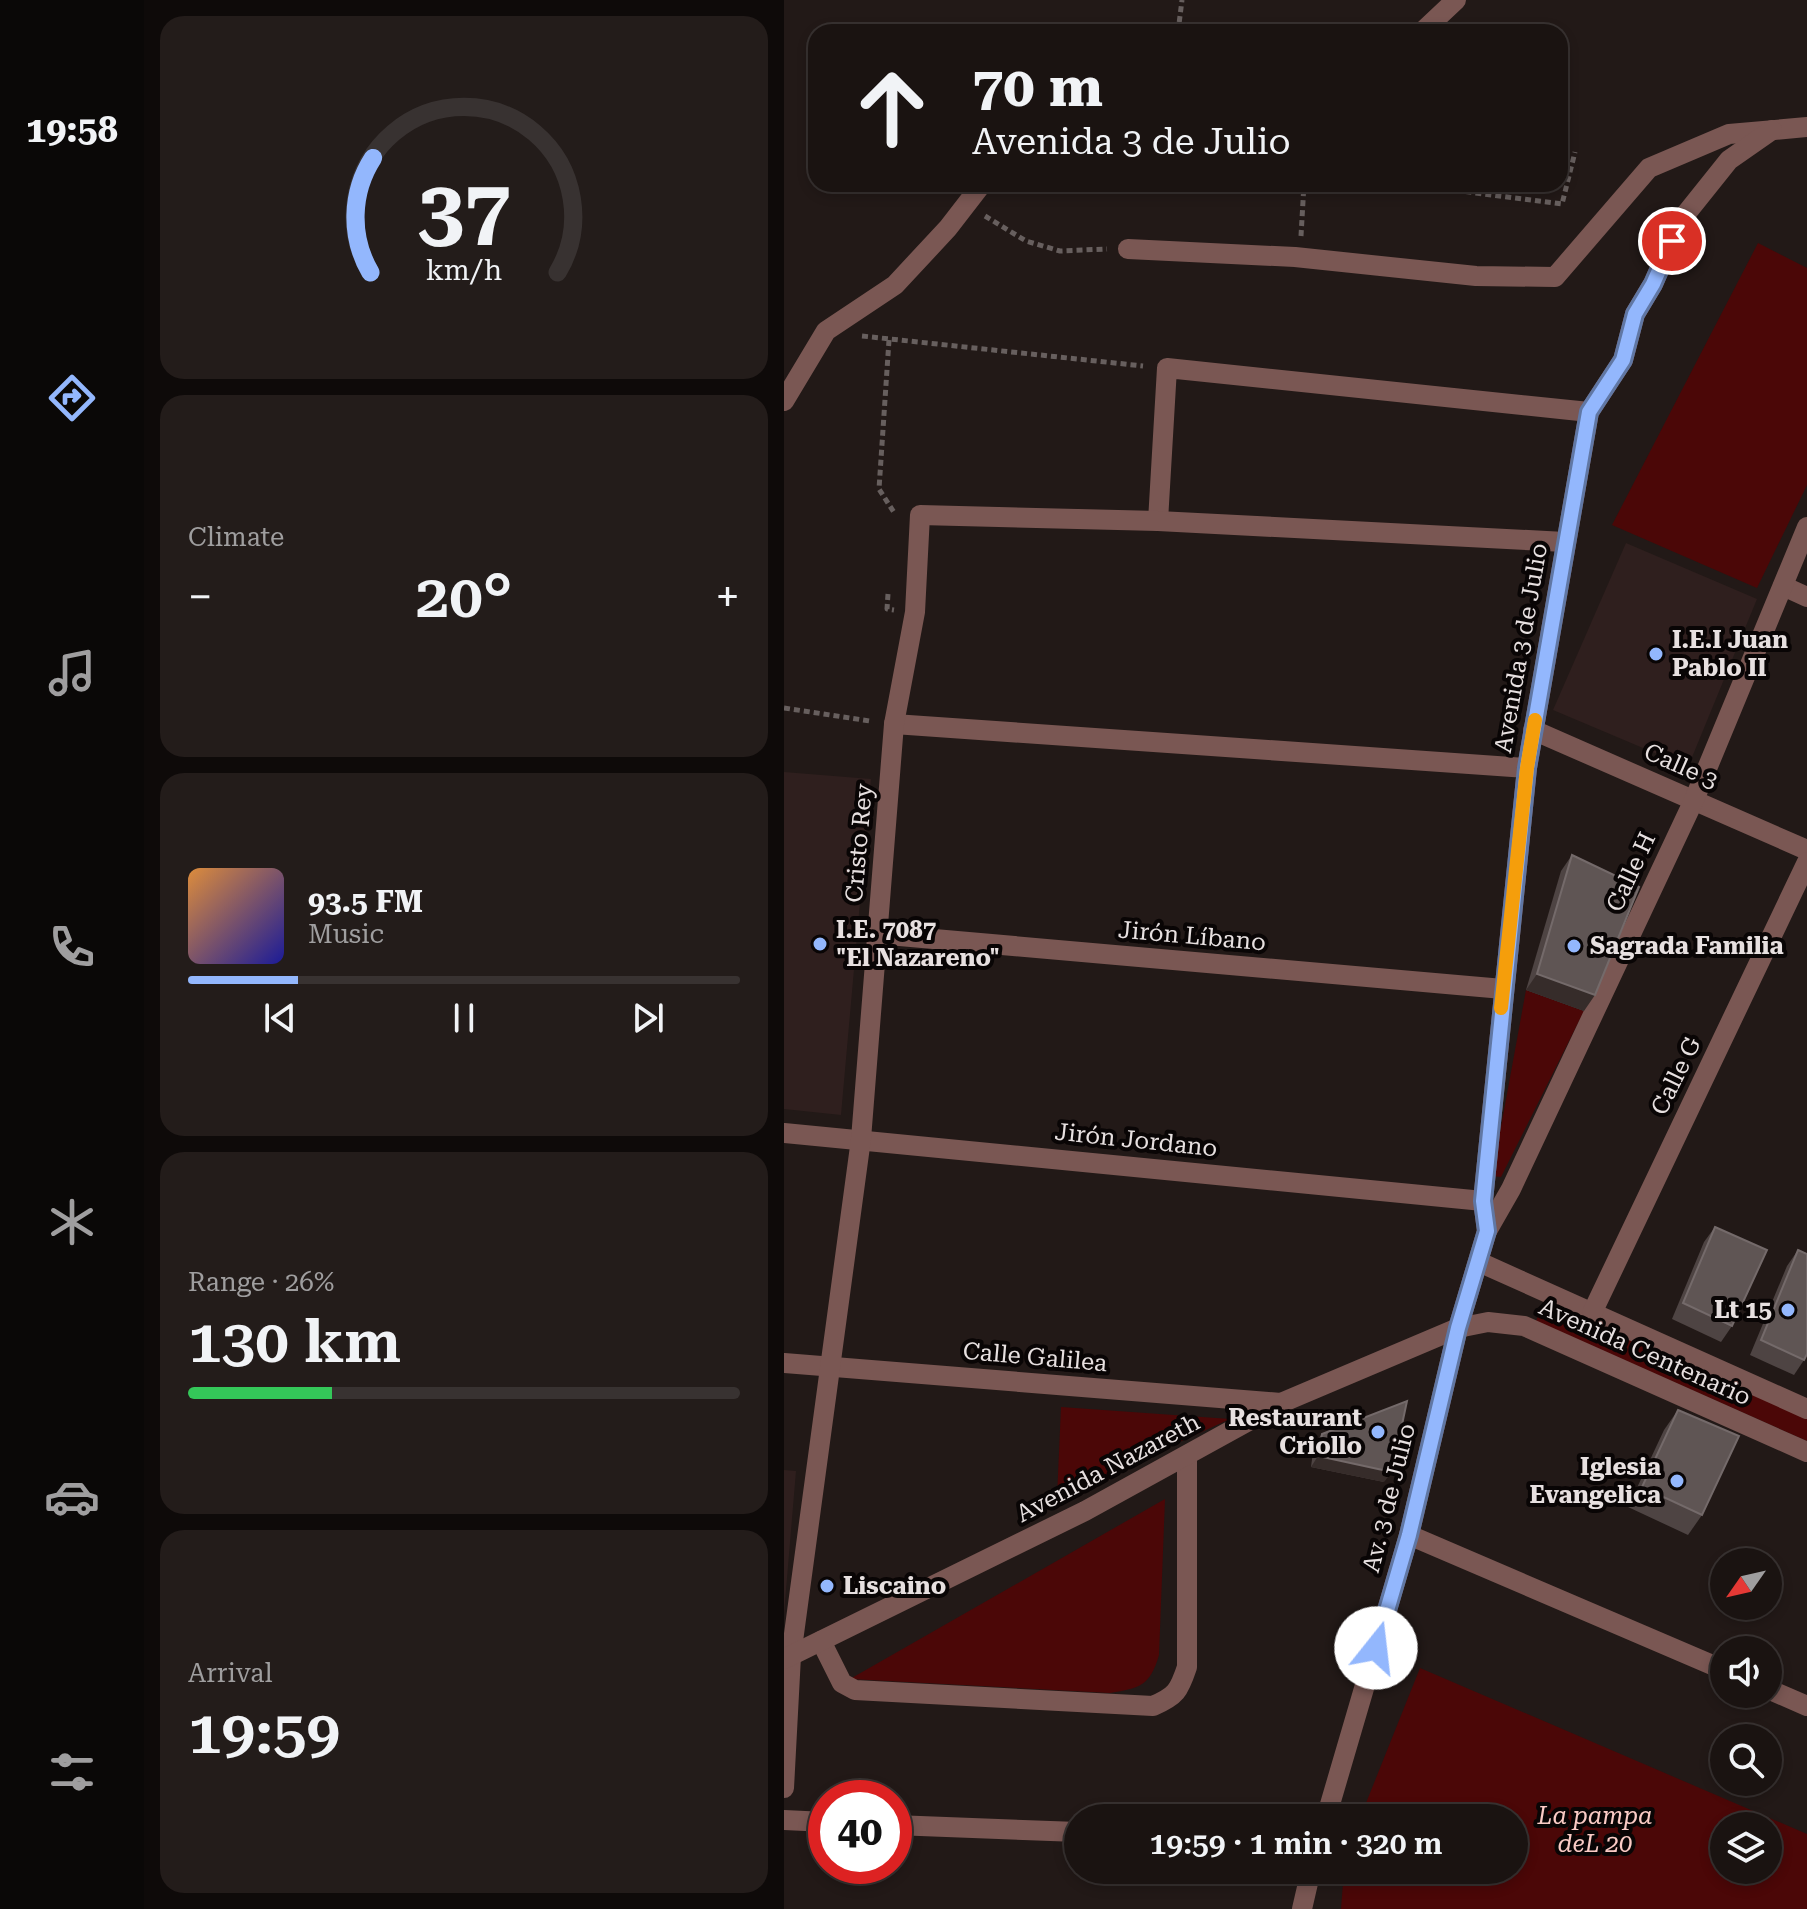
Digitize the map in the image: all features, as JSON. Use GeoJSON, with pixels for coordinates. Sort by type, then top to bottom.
{"type":"FeatureCollection","features":[{"type":"Feature","properties":{"kind":"street"},"geometry":{"type":"LineString","coordinates":[[1430,24],[1456,0]]}},
{"type":"Feature","properties":{"kind":"street"},"geometry":{"type":"LineString","coordinates":[[1128,249],[1299,257],[1476,276],[1555,277],[1649,168],[1729,134],[1807,127]]}},
{"type":"Feature","properties":{"kind":"street","name":"Avenida 3 de Julio"},"geometry":{"type":"LineString","coordinates":[[1458,1328],[1487,1231],[1483,1201],[1527,768],[1589,412],[1623,360],[1635,314],[1653,284],[1681,220],[1729,160],[1772,130]]}},
{"type":"Feature","properties":{"kind":"street"},"geometry":{"type":"LineString","coordinates":[[784,401],[826,331],[895,285],[948,228],[976,192]]}},
{"type":"Feature","properties":{"kind":"street"},"geometry":{"type":"LineString","coordinates":[[1565,542],[1158,521],[1167,368],[1589,412]]}},
{"type":"Feature","properties":{"kind":"street","name":"Cristo Rey"},"geometry":{"type":"LineString","coordinates":[[784,1788],[787,1657],[861,1139],[894,724],[915,612],[920,515],[1158,521]]}},
{"type":"Feature","properties":{"kind":"street","name":"Calle H"},"geometry":{"type":"LineString","coordinates":[[1487,1231],[1511,1189],[1694,800],[1807,527]]}},
{"type":"Feature","properties":{"kind":"street"},"geometry":{"type":"LineString","coordinates":[[1783,586],[1807,597]]}},
{"type":"Feature","properties":{"kind":"street"},"geometry":{"type":"LineString","coordinates":[[894,724],[1527,768]]}},
{"type":"Feature","properties":{"kind":"street","name":"Calle 3"},"geometry":{"type":"LineString","coordinates":[[1533,730],[1807,850]]}},
{"type":"Feature","properties":{"kind":"street","name":"Calle G"},"geometry":{"type":"LineString","coordinates":[[1592,1313],[1807,862]]}},
{"type":"Feature","properties":{"kind":"street","name":"Jirón Líbano"},"geometry":{"type":"LineString","coordinates":[[877,934],[1503,989]]}},
{"type":"Feature","properties":{"kind":"street","name":"Jirón Jordano"},"geometry":{"type":"LineString","coordinates":[[784,1133],[1483,1201]]}},
{"type":"Feature","properties":{"kind":"street","name":"Avenida Centenario"},"geometry":{"type":"LineString","coordinates":[[1479,1262],[1805,1404]]}},
{"type":"Feature","properties":{"kind":"street","name":"Avenida Centenario"},"geometry":{"type":"LineString","coordinates":[[1458,1328],[1488,1322],[1524,1326],[1807,1452]]}},
{"type":"Feature","properties":{"kind":"street","name":"Avenida Nazareth"},"geometry":{"type":"LineString","coordinates":[[787,1657],[1085,1511],[1281,1403],[1458,1328]]}},
{"type":"Feature","properties":{"kind":"street","name":"Av. 3 de Julio"},"geometry":{"type":"LineString","coordinates":[[1330,1804],[1409,1535],[1458,1328]]}},
{"type":"Feature","properties":{"kind":"street","name":"Calle Galilea"},"geometry":{"type":"LineString","coordinates":[[784,1363],[1281,1403]]}},
{"type":"Feature","properties":{"kind":"street"},"geometry":{"type":"LineString","coordinates":[[821,1641],[842,1683],[855,1690],[1153,1706],[1171,1698],[1180,1687],[1187,1667],[1187,1457]]}},
{"type":"Feature","properties":{"kind":"street"},"geometry":{"type":"LineString","coordinates":[[1409,1535],[1710,1664]]}},
{"type":"Feature","properties":{"kind":"street"},"geometry":{"type":"LineString","coordinates":[[1782,1695],[1807,1706]]}},
{"type":"Feature","properties":{"kind":"street"},"geometry":{"type":"LineString","coordinates":[[784,1820],[808,1821]]}},
{"type":"Feature","properties":{"kind":"street"},"geometry":{"type":"LineString","coordinates":[[912,1826],[1064,1831]]}},
{"type":"Feature","properties":{"kind":"street"},"geometry":{"type":"LineString","coordinates":[[1302,1909],[1308,1884]]}},
{"type":"Feature","properties":{"kind":"path"},"geometry":{"type":"LineString","coordinates":[[1179,24],[1182,0]]}},
{"type":"Feature","properties":{"kind":"path"},"geometry":{"type":"LineString","coordinates":[[1568,180],[1575,152]]}},
{"type":"Feature","properties":{"kind":"path"},"geometry":{"type":"LineString","coordinates":[[1299,257],[1303,192]]}},
{"type":"Feature","properties":{"kind":"path"},"geometry":{"type":"LineString","coordinates":[[1468,192],[1562,204],[1565,192]]}},
{"type":"Feature","properties":{"kind":"path"},"geometry":{"type":"LineString","coordinates":[[966,205],[1026,241],[1060,251],[1128,249]]}},
{"type":"Feature","properties":{"kind":"path"},"geometry":{"type":"LineString","coordinates":[[826,331],[1167,368]]}},
{"type":"Feature","properties":{"kind":"path"},"geometry":{"type":"LineString","coordinates":[[889,340],[879,489],[897,516]]}},
{"type":"Feature","properties":{"kind":"path"},"geometry":{"type":"LineString","coordinates":[[889,594],[887,609],[915,612]]}},
{"type":"Feature","properties":{"kind":"path"},"geometry":{"type":"LineString","coordinates":[[784,708],[894,724]]}},
{"type":"Feature","properties":{"kind":"shaded area","name":"I.E.I Juan Pablo II"},"geometry":{"type":"Polygon","coordinates":[[[1626,543],[1757,599],[1688,767],[1553,710],[1626,543]]]}},
{"type":"Feature","properties":{"kind":"shaded area","name":"I.E. 7087 \"El Nazareno\""},"geometry":{"type":"Polygon","coordinates":[[[784,772],[871,779],[841,1115],[784,1109],[784,772]]]}},
{"type":"Feature","properties":{"kind":"shaded area"},"geometry":{"type":"Polygon","coordinates":[[[784,1470],[796,1471],[784,1614],[784,1470]]]}},
{"type":"Feature","properties":{"kind":"green space"},"geometry":{"type":"Polygon","coordinates":[[[1758,243],[1807,268],[1807,485],[1757,588],[1612,525],[1758,243]]]}},
{"type":"Feature","properties":{"kind":"green space"},"geometry":{"type":"Polygon","coordinates":[[[1526,990],[1584,1011],[1501,1177],[1492,1176],[1526,990]]]}},
{"type":"Feature","properties":{"kind":"green space"},"geometry":{"type":"Polygon","coordinates":[[[1544,1302],[1807,1418],[1807,1441],[1536,1321],[1544,1302]]]}},
{"type":"Feature","properties":{"kind":"green space"},"geometry":{"type":"Polygon","coordinates":[[[1061,1407],[1230,1419],[1057,1498],[1061,1407]]]}},
{"type":"Feature","properties":{"kind":"green space"},"geometry":{"type":"Polygon","coordinates":[[[1165,1499],[1159,1655],[1152,1673],[1142,1684],[1110,1693],[850,1679],[1165,1499]]]}},
{"type":"Feature","properties":{"kind":"green space","name":"La pampa deL 20"},"geometry":{"type":"Polygon","coordinates":[[[1420,1668],[1710,1792],[1710,1796],[1718,1796],[1756,1812],[1710,1812],[1710,1884],[1782,1884],[1782,1823],[1807,1834],[1807,1909],[1341,1909],[1343,1884],[1528,1884],[1528,1804],[1366,1804],[1420,1668]]]}},
{"type":"Feature","properties":{"kind":"building","name":"Sagrada Familia"},"geometry":{"type":"Polygon","coordinates":[[[1572,855],[1639,887],[1595,995],[1537,974],[1572,855]]]}},
{"type":"Feature","properties":{"kind":"building"},"geometry":{"type":"Polygon","coordinates":[[[1715,1227],[1767,1250],[1732,1326],[1683,1303],[1715,1227]]]}},
{"type":"Feature","properties":{"kind":"building","name":"Lt 15"},"geometry":{"type":"Polygon","coordinates":[[[1798,1250],[1807,1254],[1807,1354],[1804,1360],[1761,1340],[1798,1250]]]}},
{"type":"Feature","properties":{"kind":"building"},"geometry":{"type":"Polygon","coordinates":[[[1407,1401],[1392,1472],[1318,1456],[1322,1434],[1407,1401]]]}},
{"type":"Feature","properties":{"kind":"building","name":"Iglesia Evangelica"},"geometry":{"type":"Polygon","coordinates":[[[1678,1410],[1739,1436],[1702,1515],[1642,1487],[1678,1410]]]}},
{"type":"Feature","properties":{"kind":"slow traffic"},"geometry":{"type":"LineString","coordinates":[[1501,1008],[1535,720]]}},
{"type":"Feature","properties":{"kind":"place","name":"I.E.I Juan Pablo II"},"geometry":{"type":"Point","coordinates":[1656,654]}},
{"type":"Feature","properties":{"kind":"place","name":"I.E. 7087 \"El Nazareno\""},"geometry":{"type":"Point","coordinates":[820,944]}},
{"type":"Feature","properties":{"kind":"place","name":"Sagrada Familia"},"geometry":{"type":"Point","coordinates":[1574,946]}},
{"type":"Feature","properties":{"kind":"place","name":"Lt 15"},"geometry":{"type":"Point","coordinates":[1788,1310]}},
{"type":"Feature","properties":{"kind":"place","name":"Restaurant Criollo"},"geometry":{"type":"Point","coordinates":[1378,1432]}},
{"type":"Feature","properties":{"kind":"place","name":"Iglesia Evangelica"},"geometry":{"type":"Point","coordinates":[1677,1481]}},
{"type":"Feature","properties":{"kind":"place","name":"Liscaino"},"geometry":{"type":"Point","coordinates":[827,1586]}},
{"type":"Feature","properties":{"kind":"route"},"geometry":{"type":"LineString","coordinates":[[1376,1648],[1409,1535],[1458,1328],[1487,1231],[1483,1201],[1527,768],[1589,412],[1623,360],[1635,314],[1653,284],[1672,241]]}}]}
